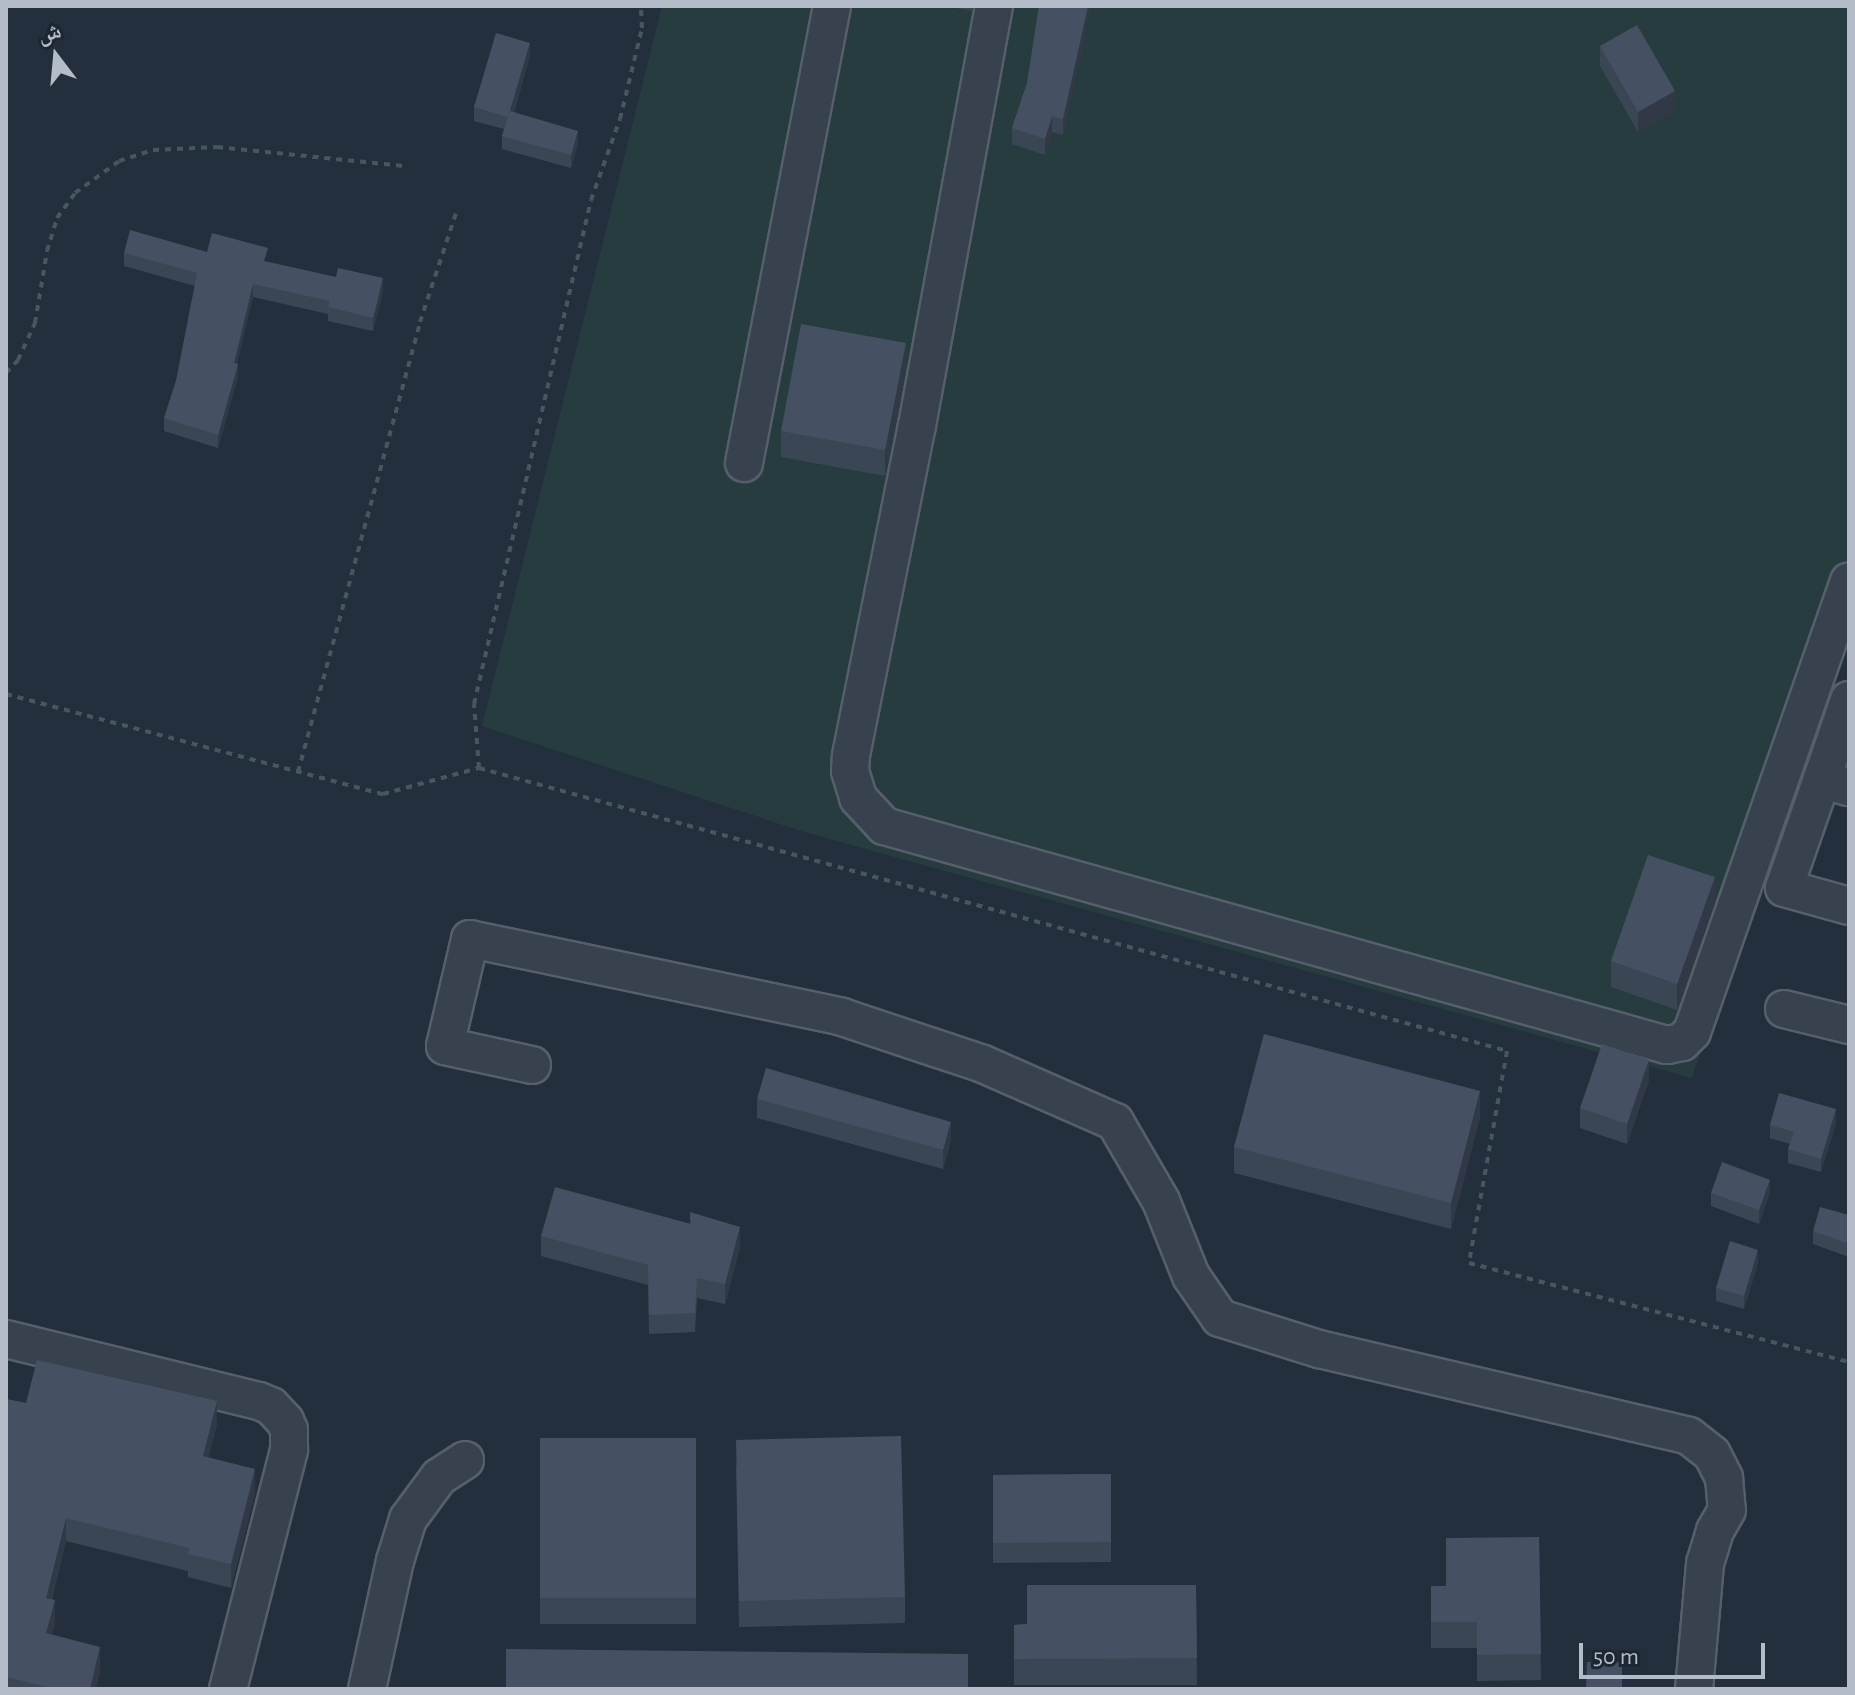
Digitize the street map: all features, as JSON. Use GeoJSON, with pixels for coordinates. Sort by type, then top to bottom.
{"type":"FeatureCollection","features":[{"type":"Feature","properties":{"kind":"street"},"geometry":{"type":"LineString","coordinates":[[744,463],[832,6]]}},
{"type":"Feature","properties":{"kind":"street"},"geometry":{"type":"LineString","coordinates":[[994,6],[917,425],[851,756],[850,771],[858,798],[884,826],[1667,1045],[1682,1042],[1692,1032],[1849,582]]}},
{"type":"Feature","properties":{"kind":"street"},"geometry":{"type":"LineString","coordinates":[[1849,700],[1835,783],[1784,888],[1849,906]]}},
{"type":"Feature","properties":{"kind":"street"},"geometry":{"type":"LineString","coordinates":[[532,1065],[445,1046],[470,939],[842,1017],[983,1064],[1115,1122],[1161,1201],[1191,1276],[1220,1318],[1319,1349],[1689,1436],[1712,1454],[1724,1478],[1727,1510],[1715,1531],[1705,1564],[1694,1689]]}},
{"type":"Feature","properties":{"kind":"street"},"geometry":{"type":"LineString","coordinates":[[1784,1009],[1849,1025]]}},
{"type":"Feature","properties":{"kind":"street"},"geometry":{"type":"LineString","coordinates":[[6,1339],[259,1401],[271,1406],[285,1421],[289,1430],[289,1450],[228,1689]]}},
{"type":"Feature","properties":{"kind":"street"},"geometry":{"type":"LineString","coordinates":[[367,1689],[395,1561],[408,1519],[439,1477],[465,1460]]}},
{"type":"Feature","properties":{"kind":"path"},"geometry":{"type":"LineString","coordinates":[[479,768],[474,704],[591,200],[620,119],[639,43],[641,6]]}},
{"type":"Feature","properties":{"kind":"path"},"geometry":{"type":"LineString","coordinates":[[6,373],[18,360],[35,323],[47,251],[57,218],[75,193],[119,161],[153,150],[217,147],[404,166]]}},
{"type":"Feature","properties":{"kind":"path"},"geometry":{"type":"LineString","coordinates":[[298,772],[416,335],[457,210]]}},
{"type":"Feature","properties":{"kind":"path"},"geometry":{"type":"LineString","coordinates":[[6,694],[383,794],[479,768],[1507,1051],[1469,1263],[1849,1362]]}},
{"type":"Feature","properties":{"kind":"green space"},"geometry":{"type":"Polygon","coordinates":[[[662,6],[1849,6],[1849,599],[1692,1078],[801,831],[482,726],[662,6]]]}},
{"type":"Feature","properties":{"kind":"building"},"geometry":{"type":"Polygon","coordinates":[[[1039,6],[1088,6],[1063,119],[1052,116],[1045,139],[1012,128],[1027,83],[1039,6]]]}},
{"type":"Feature","properties":{"kind":"building"},"geometry":{"type":"Polygon","coordinates":[[[1637,25],[1675,91],[1638,112],[1600,46],[1637,25]]]}},
{"type":"Feature","properties":{"kind":"building"},"geometry":{"type":"Polygon","coordinates":[[[496,33],[530,43],[508,117],[474,107],[496,33]]]}},
{"type":"Feature","properties":{"kind":"building"},"geometry":{"type":"Polygon","coordinates":[[[510,111],[578,131],[571,155],[502,136],[510,111]]]}},
{"type":"Feature","properties":{"kind":"building"},"geometry":{"type":"Polygon","coordinates":[[[130,230],[207,252],[212,233],[268,248],[264,261],[336,277],[338,268],[383,278],[373,318],[328,307],[330,301],[253,284],[234,363],[238,364],[218,435],[164,418],[176,381],[197,273],[124,253],[130,230]]]}},
{"type":"Feature","properties":{"kind":"building"},"geometry":{"type":"Polygon","coordinates":[[[801,324],[906,343],[885,450],[781,431],[801,324]]]}},
{"type":"Feature","properties":{"kind":"building"},"geometry":{"type":"Polygon","coordinates":[[[1648,855],[1715,877],[1677,984],[1611,961],[1648,855]]]}},
{"type":"Feature","properties":{"kind":"building"},"geometry":{"type":"Polygon","coordinates":[[[1264,1034],[1480,1091],[1451,1203],[1234,1147],[1264,1034]]]}},
{"type":"Feature","properties":{"kind":"building"},"geometry":{"type":"Polygon","coordinates":[[[1602,1044],[1649,1060],[1627,1124],[1580,1108],[1602,1044]]]}},
{"type":"Feature","properties":{"kind":"building"},"geometry":{"type":"Polygon","coordinates":[[[766,1068],[951,1122],[943,1150],[757,1099],[766,1068]]]}},
{"type":"Feature","properties":{"kind":"building"},"geometry":{"type":"Polygon","coordinates":[[[1779,1093],[1836,1109],[1821,1159],[1788,1149],[1794,1132],[1770,1125],[1779,1093]]]}},
{"type":"Feature","properties":{"kind":"building"},"geometry":{"type":"Polygon","coordinates":[[[1722,1162],[1770,1180],[1759,1210],[1711,1193],[1722,1162]]]}},
{"type":"Feature","properties":{"kind":"building"},"geometry":{"type":"Polygon","coordinates":[[[555,1187],[691,1224],[690,1212],[740,1227],[725,1284],[697,1278],[695,1313],[649,1315],[648,1265],[541,1236],[555,1187]]]}},
{"type":"Feature","properties":{"kind":"building"},"geometry":{"type":"Polygon","coordinates":[[[1820,1207],[1849,1215],[1849,1244],[1813,1231],[1820,1207]]]}},
{"type":"Feature","properties":{"kind":"building"},"geometry":{"type":"Polygon","coordinates":[[[1730,1241],[1758,1250],[1744,1296],[1716,1288],[1730,1241]]]}},
{"type":"Feature","properties":{"kind":"building"},"geometry":{"type":"Polygon","coordinates":[[[37,1360],[217,1401],[203,1456],[255,1469],[231,1564],[188,1554],[189,1548],[66,1518],[46,1598],[55,1600],[46,1633],[100,1647],[90,1689],[55,1689],[6,1677],[6,1399],[26,1403],[37,1360]]]}},
{"type":"Feature","properties":{"kind":"building"},"geometry":{"type":"Polygon","coordinates":[[[901,1436],[905,1597],[739,1601],[736,1440],[901,1436]]]}},
{"type":"Feature","properties":{"kind":"building"},"geometry":{"type":"Polygon","coordinates":[[[540,1438],[696,1438],[696,1598],[540,1598],[540,1438]]]}},
{"type":"Feature","properties":{"kind":"building"},"geometry":{"type":"Polygon","coordinates":[[[1111,1474],[1111,1542],[993,1543],[993,1475],[1111,1474]]]}},
{"type":"Feature","properties":{"kind":"building"},"geometry":{"type":"Polygon","coordinates":[[[1539,1537],[1541,1654],[1477,1655],[1477,1622],[1431,1622],[1431,1586],[1446,1586],[1446,1538],[1539,1537]]]}},
{"type":"Feature","properties":{"kind":"building"},"geometry":{"type":"Polygon","coordinates":[[[1027,1585],[1196,1585],[1197,1658],[1014,1659],[1014,1625],[1027,1624],[1027,1585]]]}},
{"type":"Feature","properties":{"kind":"building"},"geometry":{"type":"Polygon","coordinates":[[[506,1649],[968,1654],[968,1689],[506,1689],[506,1649]]]}},
{"type":"Feature","properties":{"kind":"building"},"geometry":{"type":"Polygon","coordinates":[[[1587,1662],[1622,1662],[1622,1689],[1586,1689],[1587,1662]]]}}]}
